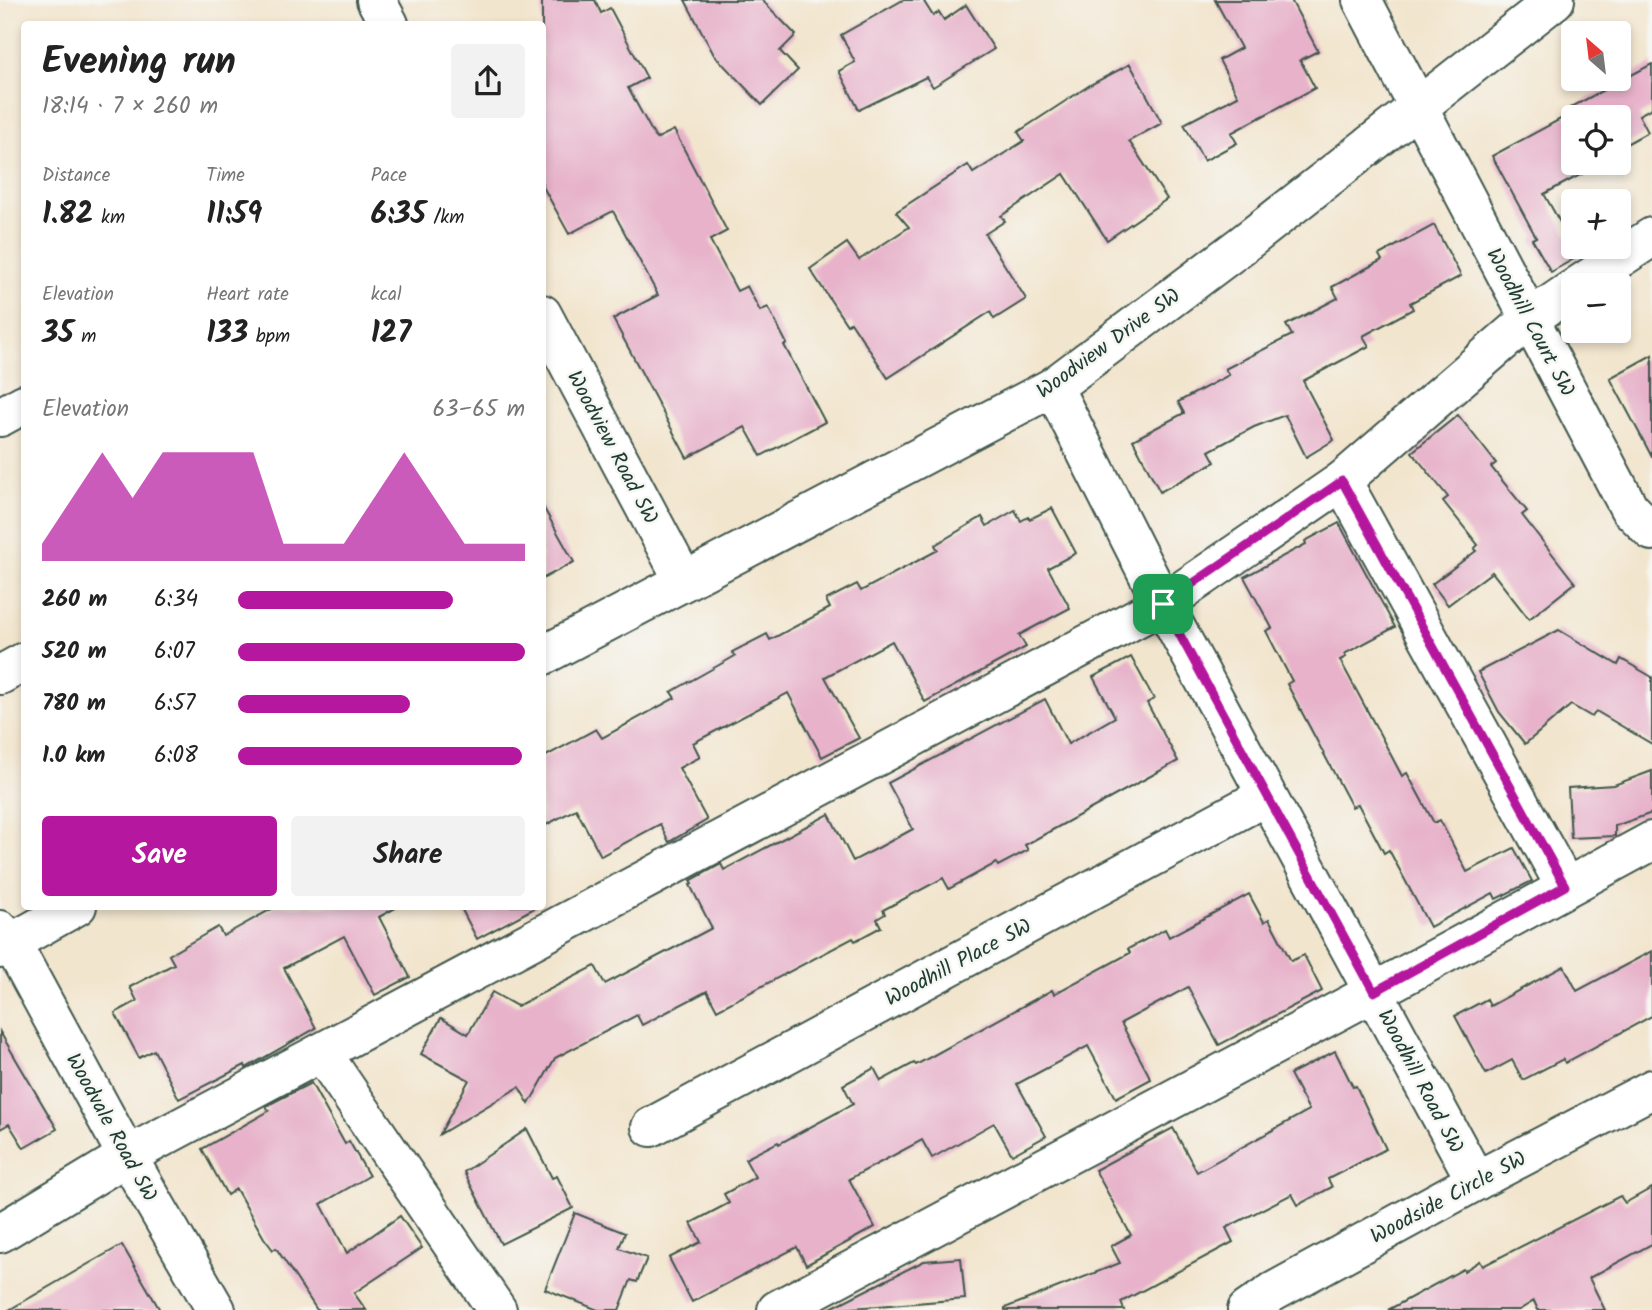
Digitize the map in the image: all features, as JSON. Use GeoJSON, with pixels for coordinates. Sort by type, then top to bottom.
{"type":"FeatureCollection","features":[{"type":"Feature","properties":{"kind":"street"},"geometry":{"type":"LineString","coordinates":[[376,0],[387,21]]}},
{"type":"Feature","properties":{"kind":"street","name":"Woodhill Court SW"},"geometry":{"type":"LineString","coordinates":[[1362,0],[1629,508],[1652,531]]}},
{"type":"Feature","properties":{"kind":"street","name":"Woodview Drive SW"},"geometry":{"type":"LineString","coordinates":[[546,654],[1053,387],[1242,245],[1555,0]]}},
{"type":"Feature","properties":{"kind":"street"},"geometry":{"type":"LineString","coordinates":[[1597,273],[1652,237]]}},
{"type":"Feature","properties":{"kind":"street"},"geometry":{"type":"LineString","coordinates":[[0,1233],[127,1156],[1163,604],[1342,481],[1529,319],[1561,297]]}},
{"type":"Feature","properties":{"kind":"street","name":"Woodview Road SW"},"geometry":{"type":"LineString","coordinates":[[546,322],[684,581]]}},
{"type":"Feature","properties":{"kind":"street","name":"Woodhill Road SW"},"geometry":{"type":"LineString","coordinates":[[1053,387],[1163,604],[1476,1181]]}},
{"type":"Feature","properties":{"kind":"street"},"geometry":{"type":"LineString","coordinates":[[0,417],[21,406]]}},
{"type":"Feature","properties":{"kind":"street"},"geometry":{"type":"LineString","coordinates":[[1342,481],[1565,886]]}},
{"type":"Feature","properties":{"kind":"street"},"geometry":{"type":"LineString","coordinates":[[0,675],[21,664]]}},
{"type":"Feature","properties":{"kind":"street","name":"Woodhill Place SW"},"geometry":{"type":"LineString","coordinates":[[651,1127],[1266,796]]}},
{"type":"Feature","properties":{"kind":"street"},"geometry":{"type":"LineString","coordinates":[[777,1310],[1652,841]]}},
{"type":"Feature","properties":{"kind":"street"},"geometry":{"type":"LineString","coordinates":[[3,942],[69,910]]}},
{"type":"Feature","properties":{"kind":"street","name":"Woodvale Road SW"},"geometry":{"type":"LineString","coordinates":[[3,942],[216,1310]]}},
{"type":"Feature","properties":{"kind":"street"},"geometry":{"type":"LineString","coordinates":[[322,1053],[496,1310]]}},
{"type":"Feature","properties":{"kind":"street","name":"Woodside Circle SW"},"geometry":{"type":"LineString","coordinates":[[1247,1310],[1273,1292],[1476,1181],[1652,1089]]}},
{"type":"Feature","properties":{"kind":"building"},"geometry":{"type":"Polygon","coordinates":[[[542,0],[595,0],[601,13],[610,8],[647,78],[628,88],[656,139],[674,130],[727,231],[710,240],[737,291],[747,286],[760,311],[768,307],[787,344],[784,345],[825,422],[761,456],[745,427],[687,458],[613,319],[658,295],[613,211],[569,234],[546,192],[546,21],[542,21],[542,0]]]}},
{"type":"Feature","properties":{"kind":"building"},"geometry":{"type":"Polygon","coordinates":[[[685,0],[762,0],[796,35],[780,51],[798,70],[762,105],[714,55],[685,0]]]}},
{"type":"Feature","properties":{"kind":"building"},"geometry":{"type":"Polygon","coordinates":[[[903,0],[923,0],[933,16],[939,12],[944,20],[966,5],[994,49],[933,87],[926,77],[859,110],[839,71],[855,62],[841,35],[903,0]]]}},
{"type":"Feature","properties":{"kind":"building"},"geometry":{"type":"Polygon","coordinates":[[[1215,0],[1291,0],[1318,51],[1300,60],[1315,88],[1231,133],[1237,143],[1204,161],[1184,124],[1238,96],[1219,60],[1241,48],[1215,0]]]}},
{"type":"Feature","properties":{"kind":"building"},"geometry":{"type":"Polygon","coordinates":[[[1130,64],[1162,123],[1129,141],[1167,199],[1107,240],[1064,174],[1001,216],[1005,221],[985,234],[1026,299],[994,319],[990,312],[888,378],[851,322],[847,325],[810,269],[847,243],[859,260],[909,227],[896,212],[968,165],[973,173],[1024,141],[1018,132],[1090,85],[1130,64]]]}},
{"type":"Feature","properties":{"kind":"building"},"geometry":{"type":"Polygon","coordinates":[[[1652,64],[1652,108],[1639,115],[1648,132],[1631,141],[1631,105],[1575,105],[1602,91],[1631,91],[1631,75],[1652,64]]]}},
{"type":"Feature","properties":{"kind":"building"},"geometry":{"type":"Polygon","coordinates":[[[1561,119],[1561,175],[1580,175],[1544,194],[1561,224],[1561,259],[1574,259],[1551,272],[1532,239],[1536,237],[1492,156],[1561,119]]]}},
{"type":"Feature","properties":{"kind":"building"},"geometry":{"type":"Polygon","coordinates":[[[1434,225],[1461,276],[1410,303],[1413,309],[1363,336],[1369,346],[1303,381],[1334,440],[1306,457],[1285,415],[1254,427],[1209,451],[1215,462],[1160,492],[1133,440],[1184,413],[1178,402],[1229,375],[1225,369],[1292,335],[1286,325],[1338,298],[1332,287],[1382,260],[1379,255],[1434,225]]]}},
{"type":"Feature","properties":{"kind":"building"},"geometry":{"type":"Polygon","coordinates":[[[1652,355],[1652,457],[1610,378],[1652,355]]]}},
{"type":"Feature","properties":{"kind":"building"},"geometry":{"type":"Polygon","coordinates":[[[1458,415],[1496,463],[1491,467],[1527,511],[1522,515],[1575,583],[1529,619],[1492,572],[1448,605],[1432,584],[1476,551],[1474,549],[1478,545],[1443,501],[1448,497],[1412,452],[1458,415]]]}},
{"type":"Feature","properties":{"kind":"building"},"geometry":{"type":"Polygon","coordinates":[[[1052,508],[1076,553],[1048,568],[1070,608],[1019,635],[1026,647],[925,702],[892,641],[825,677],[859,738],[822,757],[788,693],[693,743],[700,757],[679,768],[707,820],[669,842],[660,824],[601,856],[576,809],[546,825],[546,756],[596,729],[602,738],[675,698],[671,692],[735,656],[732,652],[767,634],[770,640],[830,608],[826,600],[857,584],[861,591],[938,550],[935,545],[982,517],[987,526],[1015,510],[1021,521],[1028,517],[1030,519],[1052,508]]]}},
{"type":"Feature","properties":{"kind":"building"},"geometry":{"type":"Polygon","coordinates":[[[546,512],[574,562],[546,577],[546,512]]]}},
{"type":"Feature","properties":{"kind":"building"},"geometry":{"type":"Polygon","coordinates":[[[1339,523],[1395,627],[1344,654],[1346,657],[1340,660],[1402,776],[1407,773],[1434,823],[1440,820],[1467,872],[1514,848],[1532,881],[1496,899],[1493,893],[1430,927],[1389,850],[1384,853],[1358,804],[1352,807],[1287,684],[1292,681],[1266,631],[1272,628],[1244,577],[1339,523]]]}},
{"type":"Feature","properties":{"kind":"building"},"geometry":{"type":"Polygon","coordinates":[[[1559,630],[1618,665],[1621,659],[1652,677],[1652,744],[1596,711],[1592,717],[1571,705],[1525,744],[1499,712],[1478,672],[1559,630]]]}},
{"type":"Feature","properties":{"kind":"building"},"geometry":{"type":"Polygon","coordinates":[[[1131,657],[1154,699],[1147,703],[1178,761],[1025,845],[1028,850],[998,866],[996,863],[949,889],[943,878],[883,910],[885,914],[877,919],[881,927],[855,941],[853,938],[717,1010],[707,991],[642,1025],[637,1015],[555,1058],[529,1104],[519,1087],[440,1134],[469,1080],[421,1054],[441,1018],[468,1034],[492,992],[517,1006],[595,966],[605,984],[712,928],[690,881],[721,864],[724,870],[829,814],[853,861],[878,848],[913,829],[888,783],[1045,699],[1068,744],[1115,717],[1093,677],[1131,657]]]}},
{"type":"Feature","properties":{"kind":"building"},"geometry":{"type":"Polygon","coordinates":[[[1652,771],[1652,813],[1615,826],[1615,836],[1571,838],[1568,788],[1614,785],[1652,771]]]}},
{"type":"Feature","properties":{"kind":"building"},"geometry":{"type":"Polygon","coordinates":[[[1249,894],[1264,922],[1269,919],[1291,961],[1304,955],[1322,991],[1219,1045],[1188,987],[1121,1023],[1151,1079],[1116,1098],[1088,1046],[1017,1084],[1046,1136],[1012,1155],[994,1123],[932,1158],[922,1140],[849,1179],[875,1227],[806,1265],[797,1247],[692,1302],[669,1258],[701,1242],[691,1223],[729,1203],[724,1194],[755,1177],[745,1159],[853,1104],[843,1085],[874,1068],[881,1081],[914,1063],[916,1065],[1052,990],[1054,994],[1130,953],[1128,949],[1165,929],[1169,937],[1249,894]]]}},
{"type":"Feature","properties":{"kind":"building"},"geometry":{"type":"Polygon","coordinates":[[[270,910],[392,910],[379,917],[410,977],[375,995],[344,936],[284,968],[316,1028],[246,1068],[245,1065],[179,1099],[154,1050],[139,1058],[115,1013],[137,1001],[130,987],[174,964],[169,955],[218,927],[223,936],[270,910]]]}},
{"type":"Feature","properties":{"kind":"building"},"geometry":{"type":"Polygon","coordinates":[[[462,910],[531,910],[477,939],[462,910]]]}},
{"type":"Feature","properties":{"kind":"building"},"geometry":{"type":"Polygon","coordinates":[[[1652,951],[1652,1016],[1565,1063],[1563,1059],[1523,1080],[1512,1060],[1486,1074],[1455,1016],[1487,999],[1490,1006],[1564,966],[1577,991],[1652,951]]]}},
{"type":"Feature","properties":{"kind":"building"},"geometry":{"type":"Polygon","coordinates":[[[0,1032],[57,1129],[24,1148],[9,1124],[0,1129],[0,1032]]]}},
{"type":"Feature","properties":{"kind":"building"},"geometry":{"type":"Polygon","coordinates":[[[1335,1051],[1353,1087],[1356,1086],[1386,1149],[1328,1179],[1332,1187],[1298,1205],[1292,1194],[1226,1228],[1233,1242],[1121,1302],[1124,1310],[1005,1310],[1120,1263],[1111,1246],[1131,1235],[1095,1170],[1173,1128],[1197,1172],[1309,1110],[1290,1074],[1335,1051]]]}},
{"type":"Feature","properties":{"kind":"building"},"geometry":{"type":"Polygon","coordinates":[[[311,1083],[345,1144],[349,1141],[369,1176],[321,1204],[347,1253],[400,1216],[422,1248],[354,1293],[366,1310],[317,1310],[276,1248],[273,1250],[264,1238],[236,1189],[227,1195],[202,1149],[269,1111],[266,1106],[311,1083]]]}},
{"type":"Feature","properties":{"kind":"building"},"geometry":{"type":"Polygon","coordinates":[[[527,1129],[552,1178],[557,1176],[573,1208],[501,1244],[464,1172],[527,1129]]]}},
{"type":"Feature","properties":{"kind":"building"},"geometry":{"type":"Polygon","coordinates":[[[1652,1188],[1652,1244],[1589,1278],[1605,1310],[1538,1310],[1534,1301],[1519,1310],[1388,1310],[1463,1269],[1464,1271],[1480,1261],[1483,1266],[1620,1196],[1625,1203],[1652,1188]]]}},
{"type":"Feature","properties":{"kind":"building"},"geometry":{"type":"Polygon","coordinates":[[[575,1213],[625,1233],[619,1248],[647,1258],[637,1282],[631,1280],[619,1310],[598,1310],[545,1289],[575,1213]]]}},
{"type":"Feature","properties":{"kind":"building"},"geometry":{"type":"Polygon","coordinates":[[[122,1245],[160,1310],[9,1310],[90,1263],[122,1245]]]}},
{"type":"Feature","properties":{"kind":"building"},"geometry":{"type":"Polygon","coordinates":[[[961,1258],[965,1299],[827,1310],[924,1261],[961,1258]]]}},
{"type":"Feature","properties":{"kind":"route"},"geometry":{"type":"LineString","coordinates":[[1342,481],[1565,886],[1374,992],[1163,604],[1342,481]]}}]}
